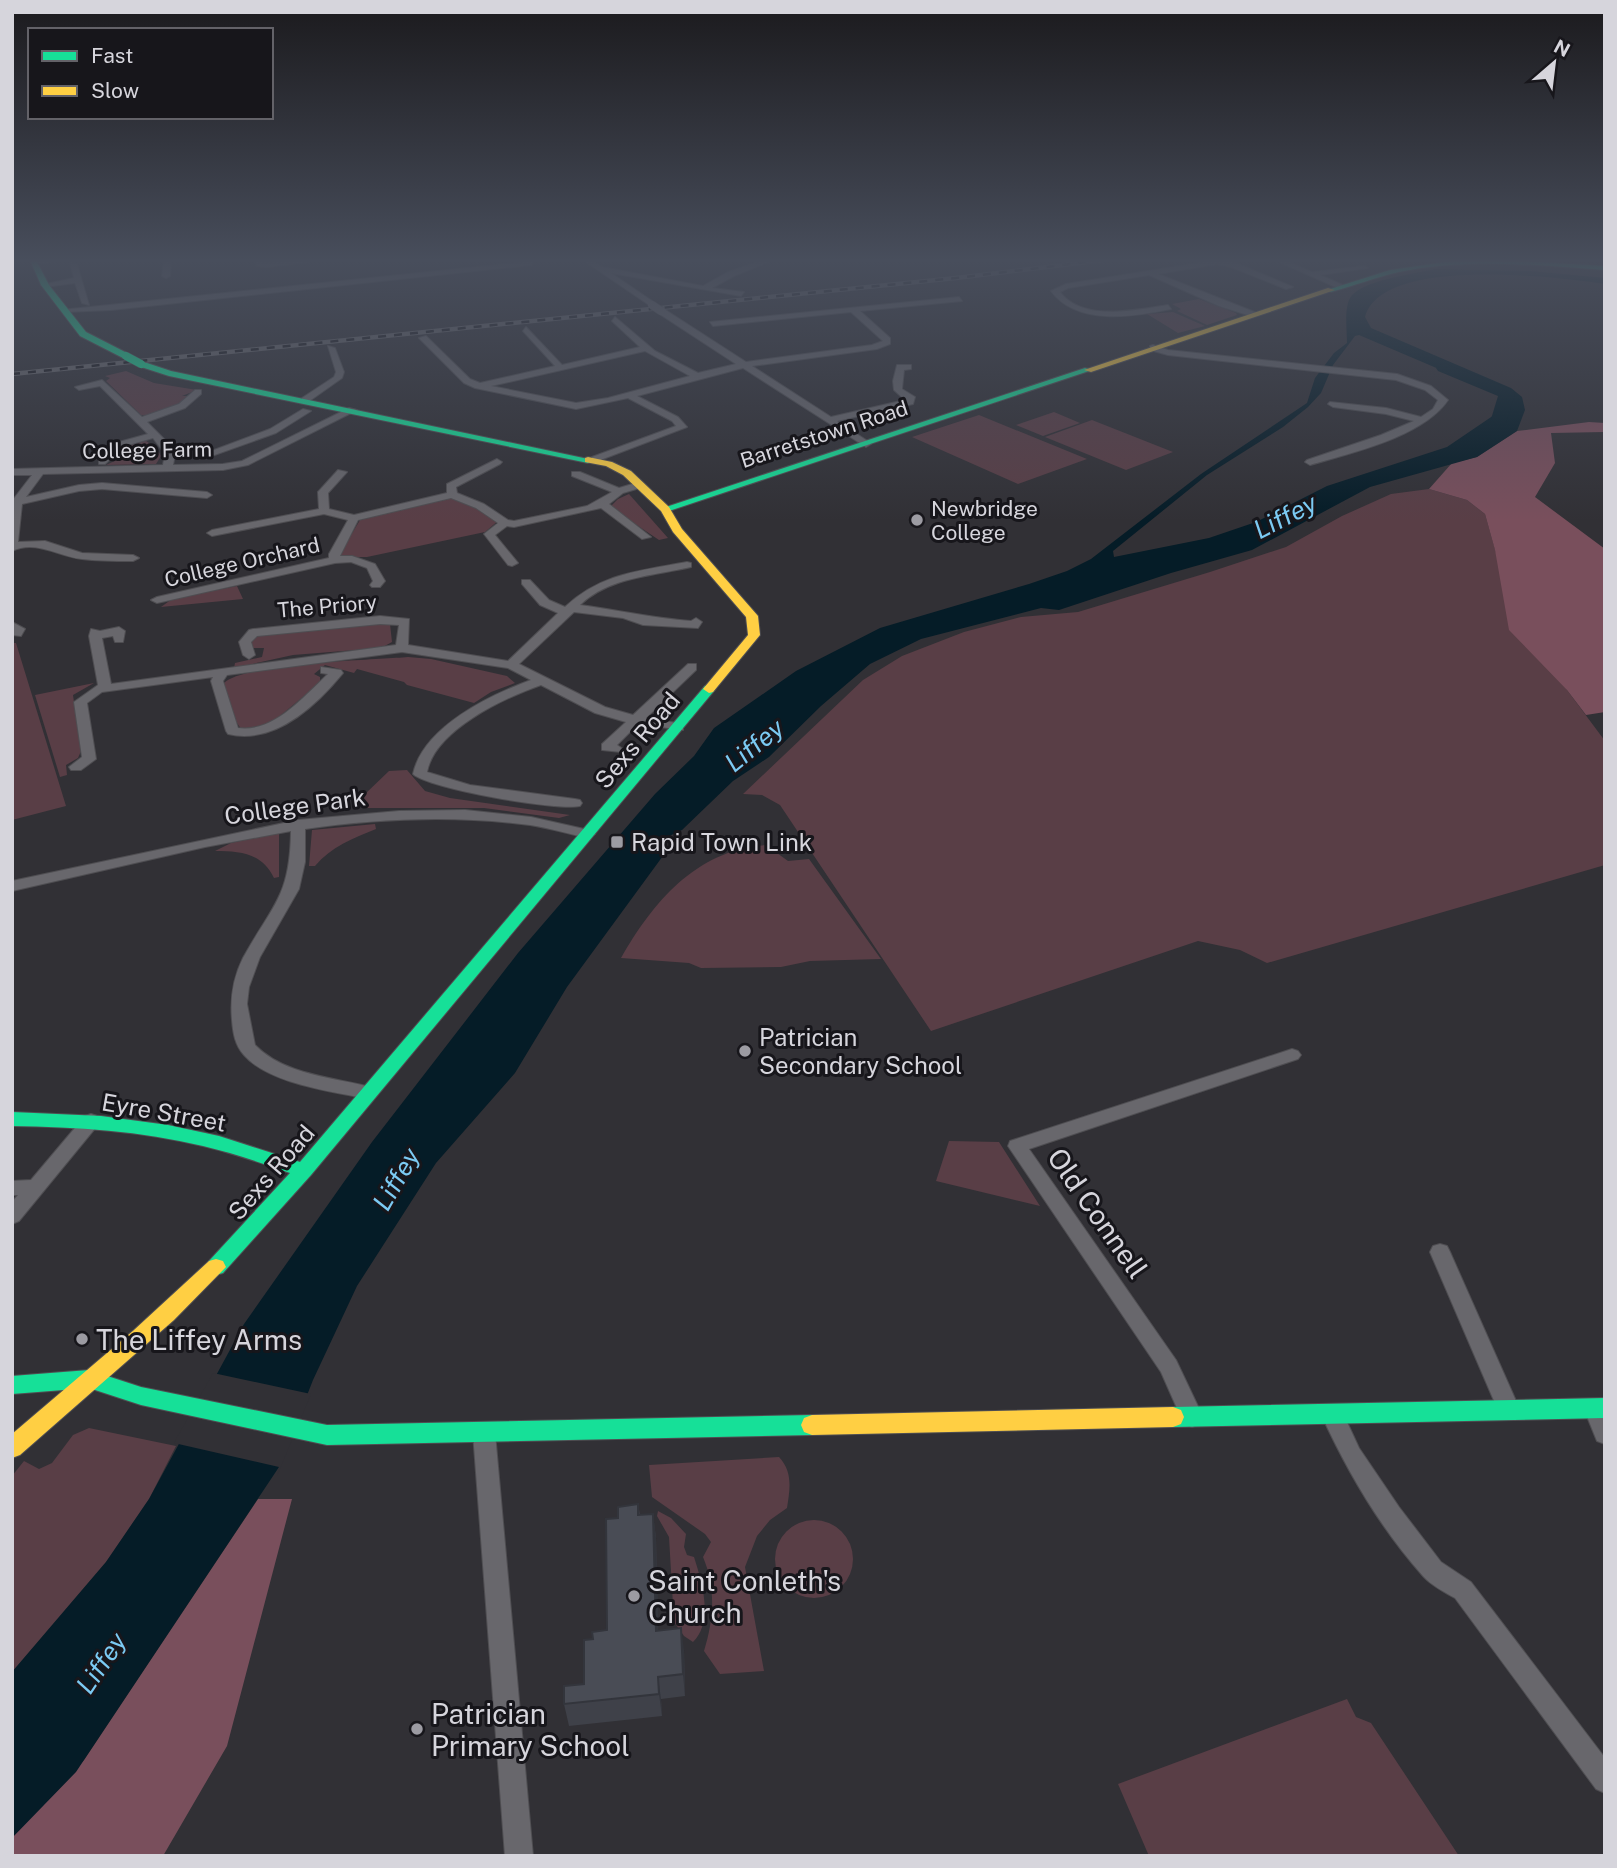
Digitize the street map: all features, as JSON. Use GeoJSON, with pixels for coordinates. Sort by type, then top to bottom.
{"type":"FeatureCollection","features":[{"type":"Feature","properties":{"kind":"street","name":"Sexs Road"},"geometry":{"type":"LineString","coordinates":[[12,1448],[89,1379],[165,1318],[235,1248],[304,1170],[754,635],[752,616],[677,530],[665,509],[627,473],[595,459],[352,410],[306,405],[169,373],[141,364],[109,347]]}},
{"type":"Feature","properties":{"kind":"street"},"geometry":{"type":"LineString","coordinates":[[432,347],[467,381],[478,386],[576,407],[628,396],[745,364],[873,347]]}},
{"type":"Feature","properties":{"kind":"street"},"geometry":{"type":"LineString","coordinates":[[543,347],[559,366]]}},
{"type":"Feature","properties":{"kind":"street"},"geometry":{"type":"LineString","coordinates":[[719,347],[866,444]]}},
{"type":"Feature","properties":{"kind":"street","name":"College Farm"},"geometry":{"type":"LineString","coordinates":[[203,456],[252,440],[298,418],[306,405],[338,378],[340,372],[331,348]]}},
{"type":"Feature","properties":{"kind":"street"},"geometry":{"type":"LineString","coordinates":[[478,386],[646,348],[664,361],[697,376]]}},
{"type":"Feature","properties":{"kind":"street"},"geometry":{"type":"LineString","coordinates":[[1153,348],[1168,352],[1397,377],[1437,392],[1443,400],[1441,407],[1408,428],[1310,462]]}},
{"type":"Feature","properties":{"kind":"street","name":"Barretstown Road"},"geometry":{"type":"LineString","coordinates":[[665,509],[1153,348]]}},
{"type":"Feature","properties":{"kind":"street"},"geometry":{"type":"LineString","coordinates":[[830,421],[910,402],[910,397],[898,390],[897,381],[900,366],[908,367]]}},
{"type":"Feature","properties":{"kind":"street"},"geometry":{"type":"LineString","coordinates":[[79,387],[100,380],[170,454],[167,468]]}},
{"type":"Feature","properties":{"kind":"street"},"geometry":{"type":"LineString","coordinates":[[141,421],[182,406],[198,392]]}},
{"type":"Feature","properties":{"kind":"street"},"geometry":{"type":"LineString","coordinates":[[595,459],[682,427],[675,419],[628,396]]}},
{"type":"Feature","properties":{"kind":"street"},"geometry":{"type":"LineString","coordinates":[[1333,404],[1386,411],[1422,420]]}},
{"type":"Feature","properties":{"kind":"street","name":"College Farm"},"geometry":{"type":"LineString","coordinates":[[12,472],[223,467],[245,463],[352,410]]}},
{"type":"Feature","properties":{"kind":"street"},"geometry":{"type":"LineString","coordinates":[[102,461],[122,444],[154,435]]}},
{"type":"Feature","properties":{"kind":"street"},"geometry":{"type":"LineString","coordinates":[[252,440],[279,446]]}},
{"type":"Feature","properties":{"kind":"street"},"geometry":{"type":"LineString","coordinates":[[497,462],[451,486],[452,495],[480,506],[505,523]]}},
{"type":"Feature","properties":{"kind":"street"},"geometry":{"type":"LineString","coordinates":[[40,471],[17,502],[13,521],[13,547],[45,544],[81,556],[132,558]]}},
{"type":"Feature","properties":{"kind":"street","name":"College Orchard"},"geometry":{"type":"LineString","coordinates":[[324,511],[323,492],[342,472]]}},
{"type":"Feature","properties":{"kind":"street"},"geometry":{"type":"LineString","coordinates":[[576,474],[619,491]]}},
{"type":"Feature","properties":{"kind":"street"},"geometry":{"type":"LineString","coordinates":[[512,563],[510,557],[489,534],[505,523],[525,522],[603,504],[619,491],[639,485]]}},
{"type":"Feature","properties":{"kind":"street"},"geometry":{"type":"LineString","coordinates":[[17,502],[79,488],[102,486],[207,495]]}},
{"type":"Feature","properties":{"kind":"street","name":"College Orchard"},"geometry":{"type":"LineString","coordinates":[[212,533],[324,511],[354,518],[452,495]]}},
{"type":"Feature","properties":{"kind":"street"},"geometry":{"type":"LineString","coordinates":[[603,504],[646,537]]}},
{"type":"Feature","properties":{"kind":"street","name":"College Orchard"},"geometry":{"type":"LineString","coordinates":[[335,560],[334,554],[354,518]]}},
{"type":"Feature","properties":{"kind":"street","name":"College Orchard"},"geometry":{"type":"LineString","coordinates":[[157,600],[335,560],[352,559],[371,566],[379,580],[376,585]]}},
{"type":"Feature","properties":{"kind":"street"},"geometry":{"type":"LineString","coordinates":[[511,666],[586,593],[612,580],[688,565]]}},
{"type":"Feature","properties":{"kind":"street"},"geometry":{"type":"LineString","coordinates":[[526,582],[544,596],[553,610],[571,610],[669,624],[694,625],[696,622]]}},
{"type":"Feature","properties":{"kind":"street","name":"The Priory"},"geometry":{"type":"LineString","coordinates":[[249,655],[245,642],[253,633],[380,621],[405,622],[402,648]]}},
{"type":"Feature","properties":{"kind":"street"},"geometry":{"type":"LineString","coordinates":[[76,767],[89,759],[80,702],[90,693],[105,688],[95,634],[120,632]]}},
{"type":"Feature","properties":{"kind":"street","name":"The Priory"},"geometry":{"type":"LineString","coordinates":[[105,688],[222,673],[294,660],[402,648],[511,666],[600,710],[635,720],[678,727]]}},
{"type":"Feature","properties":{"kind":"street"},"geometry":{"type":"LineString","coordinates":[[222,673],[216,681],[230,725],[233,731],[241,734],[274,726],[338,673],[325,670]]}},
{"type":"Feature","properties":{"kind":"street"},"geometry":{"type":"LineString","coordinates":[[616,749],[607,747],[690,672]]}},
{"type":"Feature","properties":{"kind":"street"},"geometry":{"type":"LineString","coordinates":[[542,680],[497,698],[474,713],[430,749],[420,767],[420,774],[429,781],[543,803],[575,803]]}},
{"type":"Feature","properties":{"kind":"street","name":"College Park"},"geometry":{"type":"LineString","coordinates":[[12,887],[246,833],[358,817],[465,815],[532,821],[588,834]]}},
{"type":"Feature","properties":{"kind":"street"},"geometry":{"type":"LineString","coordinates":[[298,824],[297,863],[289,896],[241,979],[237,1002],[245,1045],[257,1057],[279,1068],[368,1093]]}},
{"type":"Feature","properties":{"kind":"street","name":"Old Connell"},"geometry":{"type":"LineString","coordinates":[[1192,1417],[1168,1366],[1017,1146],[1292,1055]]}},
{"type":"Feature","properties":{"kind":"street","name":"Eyre Street"},"geometry":{"type":"LineString","coordinates":[[12,1119],[91,1121],[215,1141],[304,1170]]}},
{"type":"Feature","properties":{"kind":"street"},"geometry":{"type":"LineString","coordinates":[[12,1216],[91,1121]]}},
{"type":"Feature","properties":{"kind":"street"},"geometry":{"type":"LineString","coordinates":[[12,1188],[36,1187]]}},
{"type":"Feature","properties":{"kind":"street"},"geometry":{"type":"LineString","coordinates":[[1440,1252],[1509,1410]]}},
{"type":"Feature","properties":{"kind":"street"},"geometry":{"type":"LineString","coordinates":[[12,1385],[89,1379],[141,1396],[327,1435],[1600,1408],[1605,1434]]}},
{"type":"Feature","properties":{"kind":"street"},"geometry":{"type":"LineString","coordinates":[[1332,1414],[1351,1455],[1391,1515],[1433,1570],[1463,1590],[1605,1780]]}},
{"type":"Feature","properties":{"kind":"street"},"geometry":{"type":"LineString","coordinates":[[484,1433],[519,1856]]}},
{"type":"Feature","properties":{"kind":"shaded area"},"geometry":{"type":"Polygon","coordinates":[[[126,371],[154,383],[197,390],[182,396],[189,396],[186,402],[150,416],[141,415],[106,381],[110,378],[105,376],[126,371]]]}},
{"type":"Feature","properties":{"kind":"shaded area"},"geometry":{"type":"Polygon","coordinates":[[[1054,412],[1080,423],[1043,436],[1016,425],[1054,412]]]}},
{"type":"Feature","properties":{"kind":"shaded area"},"geometry":{"type":"Polygon","coordinates":[[[979,415],[1087,459],[1018,484],[912,437],[979,415]]]}},
{"type":"Feature","properties":{"kind":"shaded area"},"geometry":{"type":"Polygon","coordinates":[[[1092,420],[1173,452],[1126,470],[1045,437],[1092,420]]]}},
{"type":"Feature","properties":{"kind":"shaded area"},"geometry":{"type":"Polygon","coordinates":[[[1589,422],[1605,423],[1605,432],[1551,433],[1555,463],[1535,497],[1605,549],[1605,712],[1586,715],[1567,690],[1509,630],[1495,550],[1485,514],[1467,500],[1429,489],[1452,463],[1477,457],[1517,431],[1589,422]]]}},
{"type":"Feature","properties":{"kind":"shaded area"},"geometry":{"type":"Polygon","coordinates":[[[145,440],[157,449],[161,456],[156,464],[106,465],[121,458],[113,453],[126,444],[145,440]]]}},
{"type":"Feature","properties":{"kind":"shaded area"},"geometry":{"type":"Polygon","coordinates":[[[1429,489],[1467,500],[1485,514],[1496,553],[1567,690],[1605,741],[1605,865],[1267,963],[1240,950],[1198,941],[931,1031],[780,805],[762,795],[743,794],[863,680],[902,656],[964,632],[1021,617],[1078,612],[1210,572],[1286,547],[1342,516],[1391,494],[1429,489]]]}},
{"type":"Feature","properties":{"kind":"shaded area"},"geometry":{"type":"Polygon","coordinates":[[[629,494],[668,538],[659,540],[610,507],[629,494]]]}},
{"type":"Feature","properties":{"kind":"shaded area"},"geometry":{"type":"Polygon","coordinates":[[[449,498],[462,500],[498,521],[485,532],[367,557],[338,557],[360,520],[449,498]]]}},
{"type":"Feature","properties":{"kind":"shaded area"},"geometry":{"type":"Polygon","coordinates":[[[237,586],[243,599],[161,607],[172,599],[237,586]]]}},
{"type":"Feature","properties":{"kind":"shaded area"},"geometry":{"type":"Polygon","coordinates":[[[390,624],[392,642],[381,648],[293,655],[234,668],[235,663],[262,657],[264,648],[250,648],[250,640],[258,635],[390,624]]]}},
{"type":"Feature","properties":{"kind":"shaded area"},"geometry":{"type":"Polygon","coordinates":[[[12,643],[16,643],[66,806],[12,820],[12,643]]]}},
{"type":"Feature","properties":{"kind":"shaded area"},"geometry":{"type":"Polygon","coordinates":[[[408,657],[431,659],[507,676],[515,683],[491,692],[474,703],[357,669],[354,673],[325,665],[314,674],[320,677],[320,683],[270,724],[241,729],[235,720],[224,683],[236,676],[282,667],[408,657]]]}},
{"type":"Feature","properties":{"kind":"shaded area"},"geometry":{"type":"Polygon","coordinates":[[[94,683],[73,695],[81,751],[78,758],[66,765],[67,775],[60,777],[35,695],[94,683]]]}},
{"type":"Feature","properties":{"kind":"shaded area"},"geometry":{"type":"Polygon","coordinates":[[[407,770],[425,791],[450,798],[570,815],[559,818],[484,808],[363,808],[364,795],[389,771],[407,770]]]}},
{"type":"Feature","properties":{"kind":"shaded area"},"geometry":{"type":"Polygon","coordinates":[[[375,824],[376,829],[328,853],[315,866],[309,866],[312,830],[375,824]]]}},
{"type":"Feature","properties":{"kind":"shaded area"},"geometry":{"type":"Polygon","coordinates":[[[279,832],[279,877],[274,878],[257,858],[215,851],[231,843],[279,832]]]}},
{"type":"Feature","properties":{"kind":"shaded area"},"geometry":{"type":"Polygon","coordinates":[[[766,845],[788,861],[809,859],[881,959],[810,961],[781,967],[701,968],[689,963],[621,958],[647,917],[679,882],[718,857],[741,849],[766,845]]]}},
{"type":"Feature","properties":{"kind":"shaded area"},"geometry":{"type":"Polygon","coordinates":[[[949,1141],[999,1142],[1040,1206],[936,1181],[949,1141]]]}},
{"type":"Feature","properties":{"kind":"shaded area"},"geometry":{"type":"Polygon","coordinates":[[[89,1428],[176,1446],[149,1499],[106,1562],[12,1672],[12,1476],[24,1461],[39,1469],[52,1463],[73,1435],[89,1428]]]}},
{"type":"Feature","properties":{"kind":"shaded area"},"geometry":{"type":"Polygon","coordinates":[[[779,1457],[788,1475],[787,1508],[770,1520],[757,1536],[745,1567],[764,1671],[720,1674],[704,1651],[710,1627],[712,1592],[703,1557],[711,1542],[705,1534],[652,1497],[649,1465],[779,1457]]]}},
{"type":"Feature","properties":{"kind":"shaded area"},"geometry":{"type":"Polygon","coordinates":[[[258,1499],[292,1499],[227,1746],[163,1856],[12,1856],[12,1837],[84,1760],[258,1499]]]}},
{"type":"Feature","properties":{"kind":"shaded area"},"geometry":{"type":"Polygon","coordinates":[[[658,1511],[671,1518],[686,1534],[684,1547],[687,1555],[694,1557],[700,1578],[705,1612],[699,1633],[693,1642],[684,1636],[674,1622],[669,1537],[657,1516],[658,1511]]]}},
{"type":"Feature","properties":{"kind":"shaded area"},"geometry":{"type":"Polygon","coordinates":[[[814,1520],[829,1523],[841,1532],[850,1544],[853,1559],[850,1574],[841,1586],[829,1595],[814,1598],[799,1595],[787,1586],[778,1574],[775,1559],[778,1544],[787,1532],[799,1523],[814,1520]]]}},
{"type":"Feature","properties":{"kind":"shaded area"},"geometry":{"type":"Polygon","coordinates":[[[1347,1699],[1356,1717],[1371,1723],[1459,1856],[1149,1856],[1118,1784],[1347,1699]]]}},
{"type":"Feature","properties":{"kind":"water"},"geometry":{"type":"Polygon","coordinates":[[[1347,347],[1333,365],[1321,393],[1308,407],[1283,427],[1207,475],[1113,551],[1114,557],[1209,538],[1256,522],[1327,486],[1447,447],[1500,411],[1501,398],[1494,387],[1467,381],[1388,347],[1416,347],[1511,388],[1522,397],[1525,410],[1517,431],[1477,457],[1370,487],[1252,550],[1059,610],[1041,608],[921,639],[870,664],[821,706],[769,757],[733,781],[682,830],[665,838],[668,849],[567,987],[515,1073],[436,1163],[357,1286],[313,1380],[279,1467],[76,1772],[12,1838],[12,1672],[106,1562],[149,1499],[244,1324],[372,1142],[518,953],[655,794],[694,756],[714,728],[796,671],[880,628],[1029,584],[1067,571],[1091,559],[1201,474],[1307,403],[1315,378],[1334,353],[1347,347]]]}},
{"type":"Feature","properties":{"kind":"pier"},"geometry":{"type":"Polygon","coordinates":[[[213,1373],[311,1394],[277,1476],[279,1467],[174,1443],[213,1373]]]}},
{"type":"Feature","properties":{"kind":"building","name":"Saint Conleth's Church"},"geometry":{"type":"Polygon","coordinates":[[[638,1504],[638,1515],[653,1514],[656,1631],[681,1628],[683,1674],[658,1677],[659,1694],[564,1704],[564,1686],[584,1684],[584,1640],[593,1639],[592,1632],[607,1630],[606,1519],[618,1518],[618,1507],[638,1504]]]}},
{"type":"Feature","properties":{"kind":"waterway","name":"Liffey"},"geometry":{"type":"LineString","coordinates":[[1444,368],[1507,394],[1500,419]]}},
{"type":"Feature","properties":{"kind":"railway"},"geometry":{"type":"LineString","coordinates":[[12,374],[276,347]]}},
{"type":"Feature","properties":{"kind":"traffic: fast"},"geometry":{"type":"LineString","coordinates":[[109,347],[126,356]]}},
{"type":"Feature","properties":{"kind":"traffic: fast"},"geometry":{"type":"LineString","coordinates":[[126,356],[141,364]]}},
{"type":"Feature","properties":{"kind":"traffic: fast"},"geometry":{"type":"LineString","coordinates":[[141,364],[169,373],[588,460]]}},
{"type":"Feature","properties":{"kind":"traffic: fast"},"geometry":{"type":"LineString","coordinates":[[665,509],[1088,370]]}},
{"type":"Feature","properties":{"kind":"traffic: fast"},"geometry":{"type":"LineString","coordinates":[[216,1267],[304,1170],[709,689]]}},
{"type":"Feature","properties":{"kind":"traffic: fast"},"geometry":{"type":"LineString","coordinates":[[12,1119],[146,1128],[219,1143],[304,1170]]}},
{"type":"Feature","properties":{"kind":"traffic: fast"},"geometry":{"type":"LineString","coordinates":[[12,1385],[89,1379],[141,1396],[327,1435],[812,1425]]}},
{"type":"Feature","properties":{"kind":"traffic: fast"},"geometry":{"type":"LineString","coordinates":[[1173,1417],[1605,1408]]}},
{"type":"Feature","properties":{"kind":"traffic: slow"},"geometry":{"type":"LineString","coordinates":[[1088,370],[1157,347]]}},
{"type":"Feature","properties":{"kind":"traffic: slow"},"geometry":{"type":"LineString","coordinates":[[588,460],[609,464],[627,473],[665,509],[677,530],[752,616],[754,635],[709,689]]}},
{"type":"Feature","properties":{"kind":"traffic: slow"},"geometry":{"type":"LineString","coordinates":[[12,1448],[216,1267]]}},
{"type":"Feature","properties":{"kind":"traffic: slow"},"geometry":{"type":"LineString","coordinates":[[812,1425],[1173,1417]]}},
{"type":"Feature","properties":{"kind":"place","name":"Newbridge College"},"geometry":{"type":"Point","coordinates":[917,520]}},
{"type":"Feature","properties":{"kind":"place","name":"Rapid Town Link"},"geometry":{"type":"Point","coordinates":[617,842]}},
{"type":"Feature","properties":{"kind":"place","name":"Patrician Secondary School"},"geometry":{"type":"Point","coordinates":[745,1051]}},
{"type":"Feature","properties":{"kind":"place","name":"The Liffey Arms"},"geometry":{"type":"Point","coordinates":[82,1339]}},
{"type":"Feature","properties":{"kind":"place","name":"Saint Conleth's Church"},"geometry":{"type":"Point","coordinates":[634,1596]}},
{"type":"Feature","properties":{"kind":"place","name":"Patrician Primary School"},"geometry":{"type":"Point","coordinates":[417,1729]}}]}
